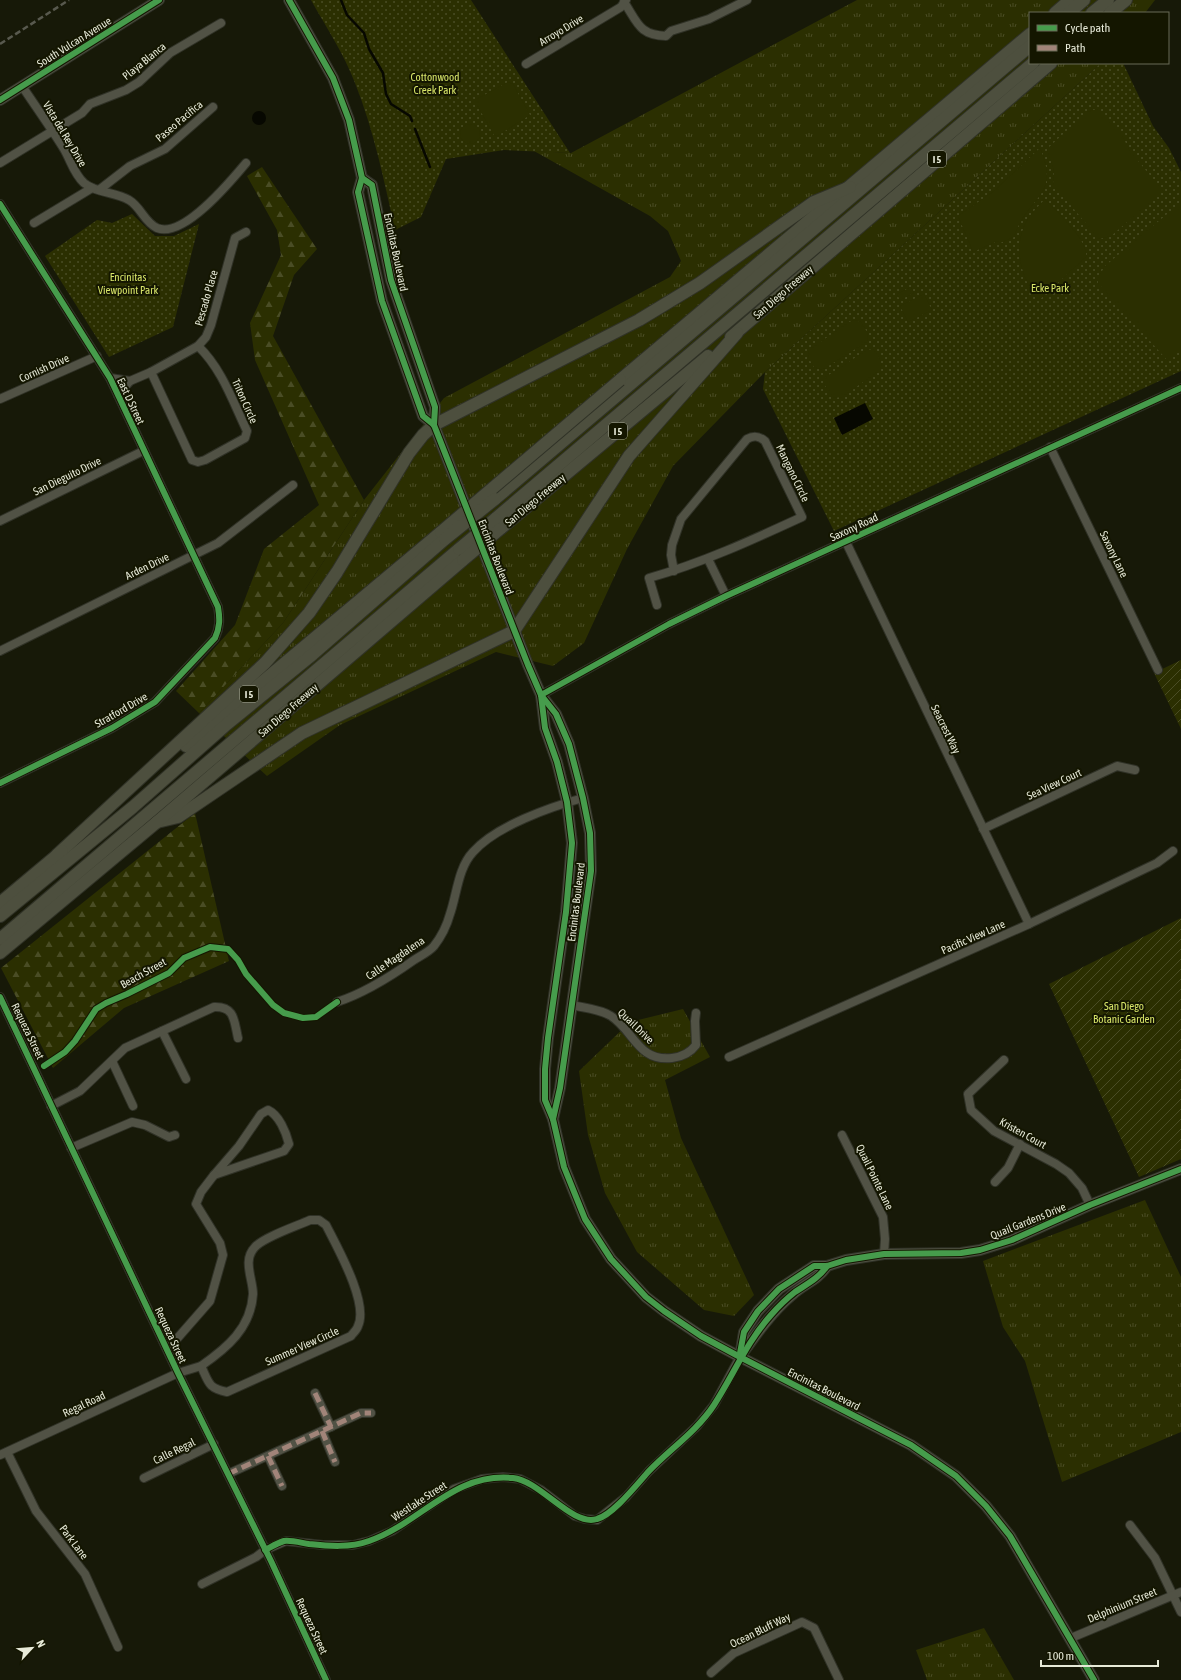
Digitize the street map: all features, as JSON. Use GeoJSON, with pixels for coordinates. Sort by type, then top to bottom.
{"type":"FeatureCollection","features":[{"type":"Feature","properties":{"kind":"highway"},"geometry":{"type":"LineString","coordinates":[[1056,12],[1070,0]]}},
{"type":"Feature","properties":{"kind":"highway"},"geometry":{"type":"LineString","coordinates":[[1070,12],[1084,0]]}},
{"type":"Feature","properties":{"kind":"highway"},"geometry":{"type":"LineString","coordinates":[[1093,12],[1108,0]]}},
{"type":"Feature","properties":{"kind":"highway"},"geometry":{"type":"LineString","coordinates":[[1111,12],[1126,0]]}},
{"type":"Feature","properties":{"kind":"highway","name":"I 5"},"geometry":{"type":"LineString","coordinates":[[0,902],[443,536],[620,380],[1029,35]]}},
{"type":"Feature","properties":{"kind":"highway"},"geometry":{"type":"LineString","coordinates":[[0,916],[133,807],[228,724],[313,654],[443,536],[495,499],[1029,47]]}},
{"type":"Feature","properties":{"kind":"highway"},"geometry":{"type":"LineString","coordinates":[[497,524],[1032,64]]}},
{"type":"Feature","properties":{"kind":"highway","name":"San Diego Freeway"},"geometry":{"type":"LineString","coordinates":[[0,953],[157,822],[497,524],[737,333],[1050,64]]}},
{"type":"Feature","properties":{"kind":"highway"},"geometry":{"type":"LineString","coordinates":[[56,856],[265,664],[309,613],[336,572],[409,452],[423,435],[434,425],[639,320],[700,283],[814,202],[850,187]]}},
{"type":"Feature","properties":{"kind":"highway"},"geometry":{"type":"LineString","coordinates":[[157,822],[178,817],[302,733],[514,631],[628,456],[737,333]]}},
{"type":"Feature","properties":{"kind":"highway"},"geometry":{"type":"LineString","coordinates":[[0,939],[461,555]]}},
{"type":"Feature","properties":{"kind":"main road","name":"South Vulcan Avenue"},"geometry":{"type":"LineString","coordinates":[[0,100],[159,0]]}},
{"type":"Feature","properties":{"kind":"main road","name":"Encinitas Boulevard"},"geometry":{"type":"LineString","coordinates":[[289,0],[334,78],[349,120],[362,178],[358,192],[382,301],[423,416],[434,425]]}},
{"type":"Feature","properties":{"kind":"main road","name":"Encinitas Boulevard"},"geometry":{"type":"LineString","coordinates":[[362,178],[372,185],[391,280],[435,407],[434,425],[514,631],[541,695],[556,714],[568,744],[583,798],[590,833],[591,871],[560,1088],[553,1119]]}},
{"type":"Feature","properties":{"kind":"main road","name":"Encinitas Boulevard"},"geometry":{"type":"LineString","coordinates":[[541,695],[545,728],[558,762],[567,802],[572,844],[570,876],[545,1069],[545,1100],[553,1119],[564,1167],[582,1213],[611,1259],[646,1297],[664,1311],[700,1336],[911,1445],[956,1476],[986,1506],[1010,1536],[1071,1638],[1094,1680]]}},
{"type":"Feature","properties":{"kind":"main road","name":"Quail Gardens Drive"},"geometry":{"type":"LineString","coordinates":[[740,1357],[771,1315],[792,1294],[821,1276],[827,1266],[846,1260],[884,1254],[961,1253],[980,1250],[1012,1240],[1090,1205],[1181,1168]]}},
{"type":"Feature","properties":{"kind":"street"},"geometry":{"type":"LineString","coordinates":[[625,1],[644,31],[652,35],[666,36],[671,31],[710,19],[747,0]]}},
{"type":"Feature","properties":{"kind":"street","name":"Arroyo Drive"},"geometry":{"type":"LineString","coordinates":[[526,64],[621,7],[625,1]]}},
{"type":"Feature","properties":{"kind":"street","name":"Playa Blanca"},"geometry":{"type":"LineString","coordinates":[[0,163],[82,114],[90,104],[126,90],[139,82],[170,53],[221,23]]}},
{"type":"Feature","properties":{"kind":"street","name":"Vista del Rey Drive"},"geometry":{"type":"LineString","coordinates":[[22,86],[65,151],[76,174],[84,183],[95,189],[129,200],[139,208],[149,223],[158,229],[174,228],[209,205],[246,163]]}},
{"type":"Feature","properties":{"kind":"street","name":"Paseo Pacifica"},"geometry":{"type":"LineString","coordinates":[[34,223],[95,189],[130,166],[165,149],[213,107]]}},
{"type":"Feature","properties":{"kind":"street","name":"East D Street"},"geometry":{"type":"LineString","coordinates":[[0,204],[110,378],[143,451],[218,607],[220,619]]}},
{"type":"Feature","properties":{"kind":"street","name":"Pescado Place"},"geometry":{"type":"LineString","coordinates":[[118,395],[130,381],[198,346],[206,337],[211,325],[235,238],[246,232]]}},
{"type":"Feature","properties":{"kind":"street","name":"Triton Circle"},"geometry":{"type":"LineString","coordinates":[[150,372],[192,460],[198,462],[205,460],[245,438],[247,431],[218,369],[211,358],[198,346]]}},
{"type":"Feature","properties":{"kind":"street","name":"Cornish Drive"},"geometry":{"type":"LineString","coordinates":[[0,399],[97,356]]}},
{"type":"Feature","properties":{"kind":"street"},"geometry":{"type":"LineString","coordinates":[[110,378],[130,381]]}},
{"type":"Feature","properties":{"kind":"street","name":"Saxony Road"},"geometry":{"type":"LineString","coordinates":[[541,695],[669,624],[726,596],[1181,388]]}},
{"type":"Feature","properties":{"kind":"street","name":"Mangano Circle"},"geometry":{"type":"LineString","coordinates":[[658,605],[649,578],[674,571],[708,559],[802,517],[765,441],[761,438],[752,436],[747,439],[681,519],[672,545],[671,555],[674,571]]}},
{"type":"Feature","properties":{"kind":"street","name":"Saxony Lane"},"geometry":{"type":"LineString","coordinates":[[1050,448],[1158,670]]}},
{"type":"Feature","properties":{"kind":"street","name":"San Dieguito Drive"},"geometry":{"type":"LineString","coordinates":[[0,521],[143,451]]}},
{"type":"Feature","properties":{"kind":"street","name":"Arden Drive"},"geometry":{"type":"LineString","coordinates":[[0,652],[218,543],[293,484]]}},
{"type":"Feature","properties":{"kind":"street","name":"Seacrest Way"},"geometry":{"type":"LineString","coordinates":[[846,542],[1029,924]]}},
{"type":"Feature","properties":{"kind":"street"},"geometry":{"type":"LineString","coordinates":[[708,559],[726,596]]}},
{"type":"Feature","properties":{"kind":"street","name":"Stratford Drive"},"geometry":{"type":"LineString","coordinates":[[0,783],[112,728],[155,702],[215,638],[219,630],[220,619]]}},
{"type":"Feature","properties":{"kind":"street","name":"Sea View Court"},"geometry":{"type":"LineString","coordinates":[[983,828],[1117,766],[1135,770]]}},
{"type":"Feature","properties":{"kind":"street","name":"Calle Magdalena"},"geometry":{"type":"LineString","coordinates":[[337,1002],[379,983],[433,947],[442,934],[450,914],[458,880],[472,853],[483,842],[504,828],[567,802],[583,798]]}},
{"type":"Feature","properties":{"kind":"street","name":"Pacific View Lane"},"geometry":{"type":"LineString","coordinates":[[728,1057],[1029,924],[1157,863],[1174,851]]}},
{"type":"Feature","properties":{"kind":"street","name":"Requeza Street"},"geometry":{"type":"LineString","coordinates":[[0,996],[178,1373],[214,1444],[326,1680]]}},
{"type":"Feature","properties":{"kind":"street","name":"Quail Drive"},"geometry":{"type":"LineString","coordinates":[[572,1005],[610,1015],[646,1052],[654,1057],[665,1058],[684,1054],[693,1050],[696,1045],[696,1013]]}},
{"type":"Feature","properties":{"kind":"street"},"geometry":{"type":"LineString","coordinates":[[52,1106],[80,1091],[125,1048],[214,1007],[223,1006],[231,1012],[238,1038]]}},
{"type":"Feature","properties":{"kind":"street"},"geometry":{"type":"LineString","coordinates":[[162,1031],[186,1079]]}},
{"type":"Feature","properties":{"kind":"street","name":"Kristen Court"},"geometry":{"type":"LineString","coordinates":[[1004,1060],[968,1094],[971,1110],[994,1131],[1020,1144],[1069,1173],[1082,1188],[1090,1205]]}},
{"type":"Feature","properties":{"kind":"street"},"geometry":{"type":"LineString","coordinates":[[112,1061],[133,1106]]}},
{"type":"Feature","properties":{"kind":"street"},"geometry":{"type":"LineString","coordinates":[[166,1347],[175,1341],[202,1308],[210,1301],[222,1255],[220,1243],[196,1204],[201,1192],[214,1175],[239,1146],[261,1114],[268,1110],[274,1113],[287,1136],[289,1144],[284,1151],[214,1175]]}},
{"type":"Feature","properties":{"kind":"street"},"geometry":{"type":"LineString","coordinates":[[71,1148],[132,1122],[145,1125],[169,1137],[175,1135]]}},
{"type":"Feature","properties":{"kind":"street","name":"Quail Pointe Lane"},"geometry":{"type":"LineString","coordinates":[[842,1135],[883,1217],[886,1239],[884,1254]]}},
{"type":"Feature","properties":{"kind":"street"},"geometry":{"type":"LineString","coordinates":[[995,1182],[1008,1168],[1020,1144]]}},
{"type":"Feature","properties":{"kind":"street","name":"Summer View Circle"},"geometry":{"type":"LineString","coordinates":[[178,1373],[202,1366],[223,1351],[244,1327],[251,1307],[253,1293],[248,1259],[255,1247],[310,1220],[319,1220],[326,1225],[355,1284],[360,1312],[359,1326],[351,1336],[227,1392],[214,1390],[210,1385],[202,1366]]}},
{"type":"Feature","properties":{"kind":"street","name":"Westlake Street"},"geometry":{"type":"LineString","coordinates":[[202,1584],[256,1557],[265,1550],[286,1541],[323,1545],[354,1545],[369,1541],[392,1531],[454,1490],[482,1479],[520,1479],[541,1490],[575,1516],[597,1520],[626,1497],[649,1471],[697,1426],[714,1405],[740,1357]]}},
{"type":"Feature","properties":{"kind":"street","name":"Regal Road"},"geometry":{"type":"LineString","coordinates":[[3,1454],[178,1373]]}},
{"type":"Feature","properties":{"kind":"street"},"geometry":{"type":"LineString","coordinates":[[315,1393],[331,1427]]}},
{"type":"Feature","properties":{"kind":"street"},"geometry":{"type":"LineString","coordinates":[[228,1474],[361,1413],[371,1413]]}},
{"type":"Feature","properties":{"kind":"street"},"geometry":{"type":"LineString","coordinates":[[322,1431],[335,1462]]}},
{"type":"Feature","properties":{"kind":"street","name":"Calle Regal"},"geometry":{"type":"LineString","coordinates":[[144,1478],[214,1444]]}},
{"type":"Feature","properties":{"kind":"street","name":"Park Lane"},"geometry":{"type":"LineString","coordinates":[[3,1454],[36,1511],[85,1574],[118,1647]]}},
{"type":"Feature","properties":{"kind":"street"},"geometry":{"type":"LineString","coordinates":[[268,1456],[282,1486]]}},
{"type":"Feature","properties":{"kind":"street"},"geometry":{"type":"LineString","coordinates":[[1130,1525],[1155,1558],[1177,1594],[1181,1612]]}},
{"type":"Feature","properties":{"kind":"street","name":"Delphinium Street"},"geometry":{"type":"LineString","coordinates":[[1071,1638],[1177,1594]]}},
{"type":"Feature","properties":{"kind":"street","name":"Ocean Bluff Way"},"geometry":{"type":"LineString","coordinates":[[711,1673],[734,1653],[802,1622],[814,1628],[838,1680]]}},
{"type":"Feature","properties":{"kind":"green space","name":"Cottonwood Creek Park"},"geometry":{"type":"Polygon","coordinates":[[[311,0],[471,0],[570,153],[504,150],[446,159],[421,217],[395,230],[378,156],[362,101],[346,62],[311,0]]]}},
{"type":"Feature","properties":{"kind":"green space"},"geometry":{"type":"Polygon","coordinates":[[[857,0],[1155,0],[1146,12],[1029,12],[1029,64],[1100,64],[765,372],[673,466],[627,549],[584,643],[553,666],[496,652],[340,725],[267,776],[199,713],[283,623],[364,500],[444,398],[670,277],[681,261],[668,231],[650,216],[534,151],[571,153],[857,0]]]}},
{"type":"Feature","properties":{"kind":"green space","name":"Ecke Park"},"geometry":{"type":"Polygon","coordinates":[[[1100,64],[1123,64],[1153,126],[1169,148],[1181,172],[1181,371],[834,531],[763,389],[765,372],[1100,64]]]}},
{"type":"Feature","properties":{"kind":"green space"},"geometry":{"type":"Polygon","coordinates":[[[508,82],[513,84],[530,115],[497,136],[494,135],[477,105],[477,99],[508,82]]]}},
{"type":"Feature","properties":{"kind":"green space"},"geometry":{"type":"Polygon","coordinates":[[[1097,109],[1123,137],[1129,150],[1163,191],[1111,236],[1099,239],[1053,184],[1054,171],[1047,149],[1087,112],[1097,109]]]}},
{"type":"Feature","properties":{"kind":"green space"},"geometry":{"type":"Polygon","coordinates":[[[470,124],[477,127],[480,134],[477,141],[470,144],[463,141],[460,134],[463,127],[470,124]]]}},
{"type":"Feature","properties":{"kind":"green space"},"geometry":{"type":"Polygon","coordinates":[[[1040,148],[1047,177],[1045,187],[1020,223],[1014,237],[1000,243],[998,241],[973,252],[958,216],[994,191],[1040,148]]]}},
{"type":"Feature","properties":{"kind":"green space"},"geometry":{"type":"Polygon","coordinates":[[[262,167],[317,249],[294,275],[273,336],[364,500],[283,623],[199,713],[176,691],[235,625],[264,549],[319,505],[255,360],[250,323],[281,255],[277,230],[247,176],[262,167]]]}},
{"type":"Feature","properties":{"kind":"green space"},"geometry":{"type":"Polygon","coordinates":[[[1045,199],[1071,226],[1086,250],[1086,257],[1038,301],[1026,281],[1020,259],[1019,248],[1024,226],[1045,199]]]}},
{"type":"Feature","properties":{"kind":"green space"},"geometry":{"type":"Polygon","coordinates":[[[1178,205],[1181,207],[1181,349],[1168,361],[1098,283],[1098,278],[1105,266],[1178,205]]]}},
{"type":"Feature","properties":{"kind":"green space","name":"Encinitas Viewpoint Park"},"geometry":{"type":"Polygon","coordinates":[[[132,214],[155,236],[174,236],[199,224],[173,327],[109,357],[45,256],[97,220],[112,223],[132,214]]]}},
{"type":"Feature","properties":{"kind":"green space"},"geometry":{"type":"Polygon","coordinates":[[[911,287],[914,293],[900,300],[897,294],[911,287]]]}},
{"type":"Feature","properties":{"kind":"green space"},"geometry":{"type":"Polygon","coordinates":[[[924,294],[932,310],[908,322],[900,306],[924,294]]]}},
{"type":"Feature","properties":{"kind":"green space"},"geometry":{"type":"Polygon","coordinates":[[[855,320],[861,322],[867,332],[868,341],[822,370],[814,367],[808,357],[809,350],[849,322],[855,320]]]}},
{"type":"Feature","properties":{"kind":"green space"},"geometry":{"type":"Polygon","coordinates":[[[873,349],[881,362],[880,370],[842,397],[834,398],[824,384],[824,378],[867,350],[873,349]]]}},
{"type":"Feature","properties":{"kind":"green space"},"geometry":{"type":"Polygon","coordinates":[[[1181,660],[1181,729],[1154,673],[1181,660]]]}},
{"type":"Feature","properties":{"kind":"green space"},"geometry":{"type":"Polygon","coordinates":[[[195,813],[229,961],[124,1008],[53,1068],[1,968],[195,813]]]}},
{"type":"Feature","properties":{"kind":"green space","name":"San Diego Botanic Garden"},"geometry":{"type":"Polygon","coordinates":[[[1181,918],[1181,1159],[1139,1177],[1049,984],[1181,918]]]}},
{"type":"Feature","properties":{"kind":"green space"},"geometry":{"type":"Polygon","coordinates":[[[683,1009],[710,1057],[665,1080],[681,1138],[754,1295],[734,1316],[704,1310],[637,1252],[605,1193],[588,1135],[579,1071],[630,1022],[683,1009]]]}},
{"type":"Feature","properties":{"kind":"green space"},"geometry":{"type":"Polygon","coordinates":[[[1145,1200],[1181,1277],[1181,1432],[1062,1482],[1025,1361],[1003,1327],[983,1261],[1145,1200]]]}},
{"type":"Feature","properties":{"kind":"green space"},"geometry":{"type":"Polygon","coordinates":[[[984,1628],[1014,1680],[927,1680],[916,1650],[984,1628]]]}},
{"type":"Feature","properties":{"kind":"shaded area"},"geometry":{"type":"Polygon","coordinates":[[[256,111],[262,111],[266,115],[266,121],[262,125],[256,125],[252,121],[252,115],[256,111]]]}},
{"type":"Feature","properties":{"kind":"shaded area"},"geometry":{"type":"Polygon","coordinates":[[[865,403],[873,419],[842,435],[834,418],[865,403]]]}},
{"type":"Feature","properties":{"kind":"waterway"},"geometry":{"type":"LineString","coordinates":[[341,0],[347,15],[364,33],[369,49],[383,73],[386,94],[391,104],[410,116],[412,121]]}},
{"type":"Feature","properties":{"kind":"waterway"},"geometry":{"type":"LineString","coordinates":[[415,129],[430,167]]}},
{"type":"Feature","properties":{"kind":"railway"},"geometry":{"type":"LineString","coordinates":[[0,44],[69,0]]}},
{"type":"Feature","properties":{"kind":"marked path"},"geometry":{"type":"LineString","coordinates":[[315,1393],[331,1427]]}},
{"type":"Feature","properties":{"kind":"marked path"},"geometry":{"type":"LineString","coordinates":[[228,1474],[361,1413],[371,1413]]}},
{"type":"Feature","properties":{"kind":"marked path"},"geometry":{"type":"LineString","coordinates":[[322,1431],[335,1462]]}},
{"type":"Feature","properties":{"kind":"marked path"},"geometry":{"type":"LineString","coordinates":[[268,1456],[282,1486]]}},
{"type":"Feature","properties":{"kind":"cycle path"},"geometry":{"type":"LineString","coordinates":[[0,100],[159,0]]}},
{"type":"Feature","properties":{"kind":"cycle path"},"geometry":{"type":"LineString","coordinates":[[289,0],[333,78],[349,120],[362,178],[358,192],[382,301],[423,416],[434,425],[528,665],[541,695],[556,714],[569,744],[583,798],[590,833],[591,871],[560,1088],[553,1119]]}},
{"type":"Feature","properties":{"kind":"cycle path"},"geometry":{"type":"LineString","coordinates":[[362,178],[372,185],[391,280],[435,407],[434,425]]}},
{"type":"Feature","properties":{"kind":"cycle path"},"geometry":{"type":"LineString","coordinates":[[0,204],[110,378],[218,607],[219,619],[219,627],[215,638],[155,702],[112,728],[0,783]]}},
{"type":"Feature","properties":{"kind":"cycle path"},"geometry":{"type":"LineString","coordinates":[[541,695],[669,624],[726,596],[1181,388]]}},
{"type":"Feature","properties":{"kind":"cycle path"},"geometry":{"type":"LineString","coordinates":[[541,695],[545,728],[557,762],[567,802],[572,843],[566,912],[548,1038],[545,1069],[545,1100],[553,1119],[564,1167],[585,1219],[611,1259],[646,1297],[664,1311],[701,1336],[911,1445],[956,1476],[986,1506],[1010,1536],[1094,1680]]}},
{"type":"Feature","properties":{"kind":"cycle path","name":"Beach Street"},"geometry":{"type":"LineString","coordinates":[[44,1066],[65,1052],[75,1041],[96,1009],[169,973],[184,958],[210,947],[228,949],[238,960],[246,974],[273,1005],[284,1013],[303,1018],[316,1017],[337,1002]]}},
{"type":"Feature","properties":{"kind":"cycle path"},"geometry":{"type":"LineString","coordinates":[[0,997],[178,1373],[271,1561],[326,1680]]}},
{"type":"Feature","properties":{"kind":"cycle path"},"geometry":{"type":"LineString","coordinates":[[740,1353],[744,1332],[758,1311],[779,1289],[814,1266],[827,1266],[846,1260],[884,1254],[961,1253],[980,1250],[1012,1240],[1090,1205],[1181,1169]]}},
{"type":"Feature","properties":{"kind":"cycle path"},"geometry":{"type":"LineString","coordinates":[[265,1550],[284,1541],[339,1546],[354,1545],[369,1541],[388,1533],[438,1500],[455,1491],[472,1483],[492,1478],[513,1478],[524,1481],[567,1510],[587,1520],[597,1519],[603,1516],[618,1505],[657,1463],[692,1432],[714,1405],[747,1348],[762,1326],[785,1300],[817,1277],[827,1266]]}}]}
